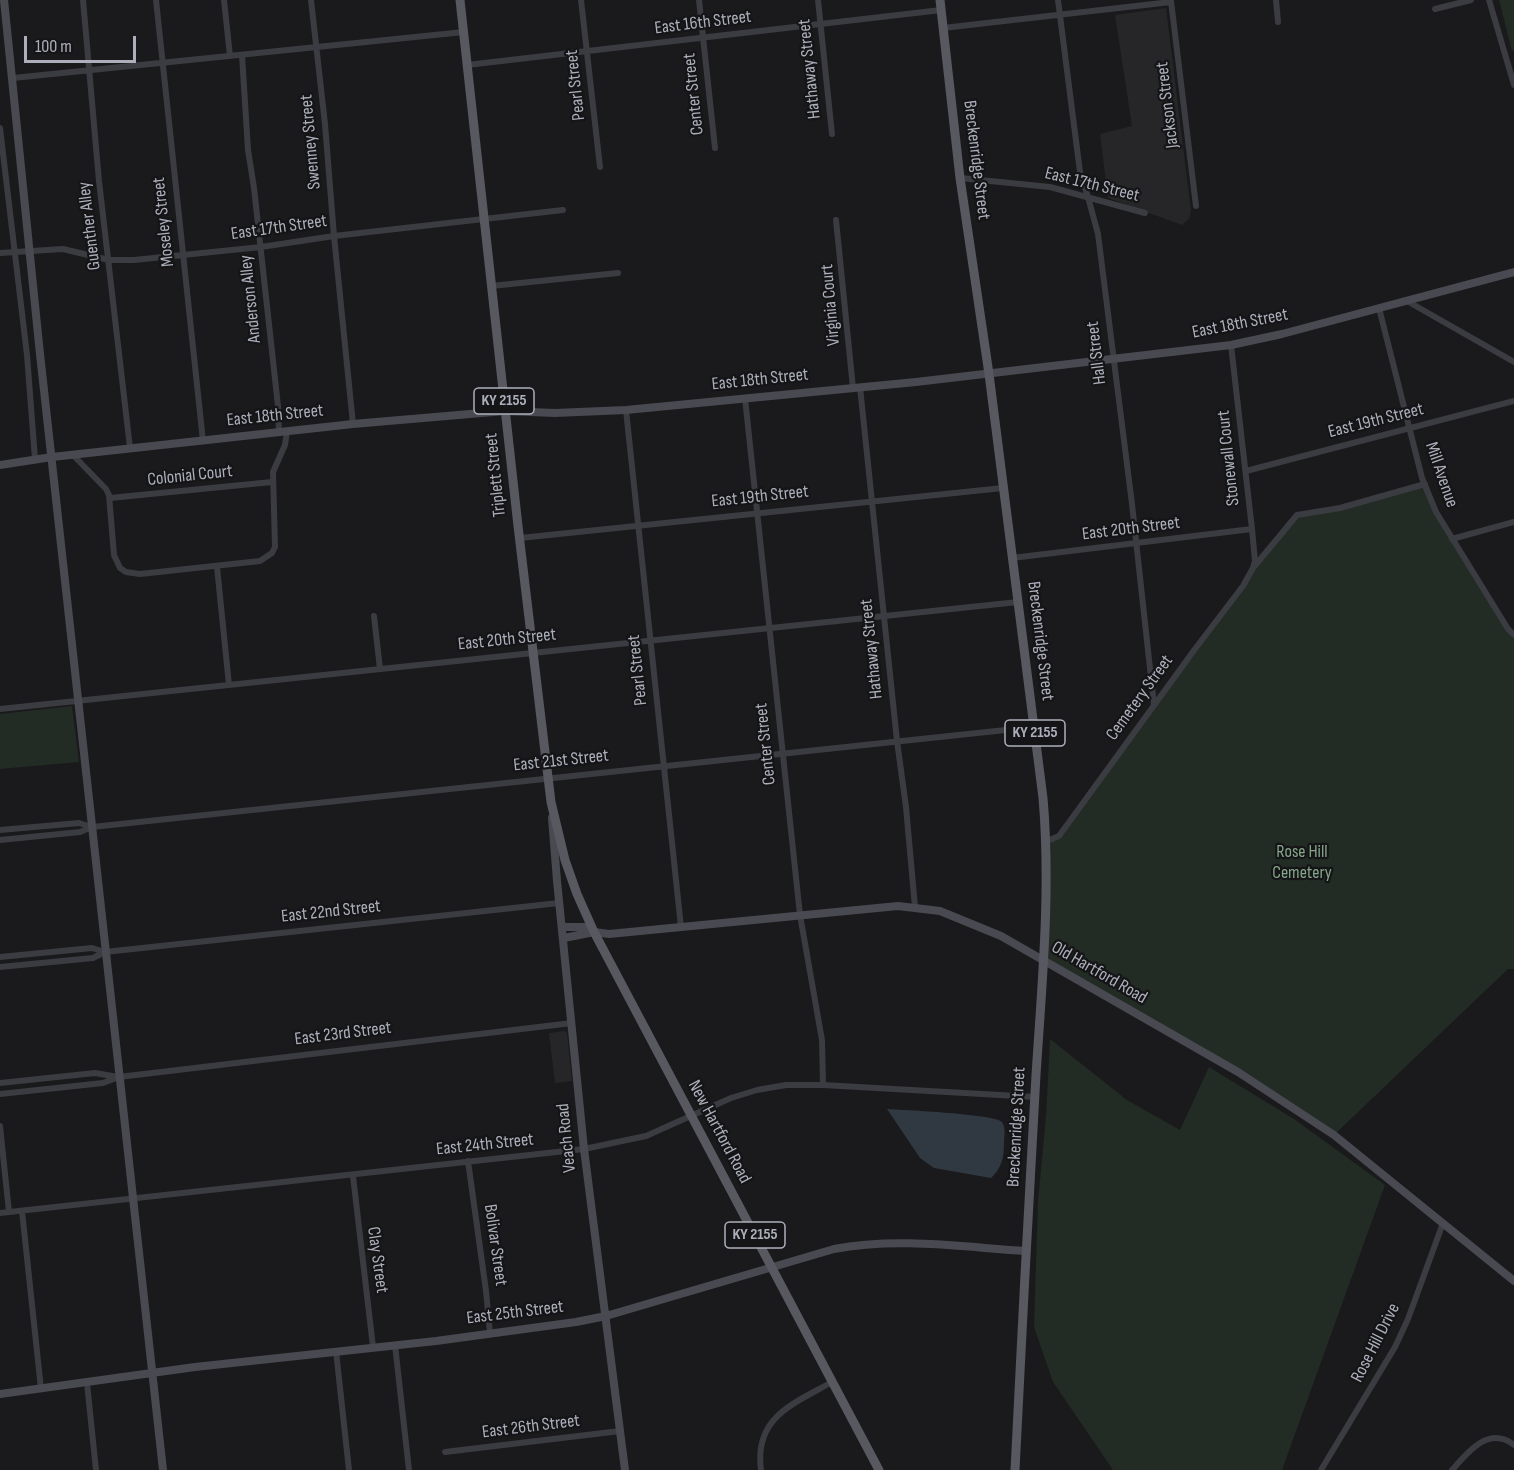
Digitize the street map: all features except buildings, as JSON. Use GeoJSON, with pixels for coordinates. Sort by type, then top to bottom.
{"type":"FeatureCollection","features":[{"type":"Feature","properties":{"kind":"main road","name":"Triplett Street"},"geometry":{"type":"LineString","coordinates":[[460,0],[551,802]]}},
{"type":"Feature","properties":{"kind":"main road","name":"Breckenridge Street"},"geometry":{"type":"LineString","coordinates":[[941,5],[960,178],[989,374],[1047,841],[1043,960],[1015,1470]]}},
{"type":"Feature","properties":{"kind":"main road","name":"New Hartford Road"},"geometry":{"type":"LineString","coordinates":[[551,802],[565,860],[594,932],[879,1470]]}},
{"type":"Feature","properties":{"kind":"street"},"geometry":{"type":"LineString","coordinates":[[4,0],[51,457],[163,1470]]}},
{"type":"Feature","properties":{"kind":"street","name":"Guenther Alley"},"geometry":{"type":"LineString","coordinates":[[84,0],[99,181],[130,448]]}},
{"type":"Feature","properties":{"kind":"street","name":"Moseley Street"},"geometry":{"type":"LineString","coordinates":[[156,0],[203,441]]}},
{"type":"Feature","properties":{"kind":"street"},"geometry":{"type":"LineString","coordinates":[[224,0],[230,56]]}},
{"type":"Feature","properties":{"kind":"street","name":"Swenney Street"},"geometry":{"type":"LineString","coordinates":[[311,0],[353,424]]}},
{"type":"Feature","properties":{"kind":"street","name":"Pearl Street"},"geometry":{"type":"LineString","coordinates":[[581,0],[600,167]]}},
{"type":"Feature","properties":{"kind":"street","name":"Center Street"},"geometry":{"type":"LineString","coordinates":[[699,0],[715,148]]}},
{"type":"Feature","properties":{"kind":"street","name":"Hathaway Street"},"geometry":{"type":"LineString","coordinates":[[818,0],[832,134]]}},
{"type":"Feature","properties":{"kind":"street","name":"Hall Street"},"geometry":{"type":"LineString","coordinates":[[1058,0],[1080,172],[1098,234],[1154,705]]}},
{"type":"Feature","properties":{"kind":"street"},"geometry":{"type":"LineString","coordinates":[[1276,0],[1278,22]]}},
{"type":"Feature","properties":{"kind":"street"},"geometry":{"type":"LineString","coordinates":[[1435,9],[1471,0]]}},
{"type":"Feature","properties":{"kind":"street"},"geometry":{"type":"LineString","coordinates":[[1489,0],[1514,85]]}},
{"type":"Feature","properties":{"kind":"street"},"geometry":{"type":"LineString","coordinates":[[944,28],[1171,1]]}},
{"type":"Feature","properties":{"kind":"street","name":"Jackson Street"},"geometry":{"type":"LineString","coordinates":[[1171,1],[1196,206]]}},
{"type":"Feature","properties":{"kind":"street","name":"East 16th Street"},"geometry":{"type":"LineString","coordinates":[[467,65],[820,25],[941,5]]}},
{"type":"Feature","properties":{"kind":"street"},"geometry":{"type":"LineString","coordinates":[[13,78],[464,32]]}},
{"type":"Feature","properties":{"kind":"street","name":"Anderson Alley"},"geometry":{"type":"LineString","coordinates":[[242,55],[248,150],[283,432]]}},
{"type":"Feature","properties":{"kind":"street"},"geometry":{"type":"LineString","coordinates":[[0,128],[27,355],[35,459]]}},
{"type":"Feature","properties":{"kind":"street","name":"East 17th Street"},"geometry":{"type":"LineString","coordinates":[[960,178],[1050,187],[1145,213]]}},
{"type":"Feature","properties":{"kind":"street","name":"East 17th Street"},"geometry":{"type":"LineString","coordinates":[[0,253],[63,249],[109,260],[134,260],[563,210]]}},
{"type":"Feature","properties":{"kind":"street","name":"Virginia Court"},"geometry":{"type":"LineString","coordinates":[[836,220],[857,387]]}},
{"type":"Feature","properties":{"kind":"street","name":"East 18th Street"},"geometry":{"type":"LineString","coordinates":[[0,465],[73,454],[353,424],[505,411],[555,413],[626,410],[1114,360],[1231,345],[1514,272]]}},
{"type":"Feature","properties":{"kind":"street"},"geometry":{"type":"LineString","coordinates":[[491,286],[618,273]]}},
{"type":"Feature","properties":{"kind":"street"},"geometry":{"type":"LineString","coordinates":[[1407,301],[1514,362]]}},
{"type":"Feature","properties":{"kind":"street","name":"Mill Avenue"},"geometry":{"type":"LineString","coordinates":[[1379,308],[1425,484],[1436,512],[1508,629],[1514,634]]}},
{"type":"Feature","properties":{"kind":"street","name":"Stonewall Court"},"geometry":{"type":"LineString","coordinates":[[1231,345],[1252,529],[1255,561],[1253,568]]}},
{"type":"Feature","properties":{"kind":"street"},"geometry":{"type":"LineString","coordinates":[[27,355],[40,354]]}},
{"type":"Feature","properties":{"kind":"street","name":"Hathaway Street"},"geometry":{"type":"LineString","coordinates":[[857,387],[906,807],[915,907]]}},
{"type":"Feature","properties":{"kind":"street","name":"Center Street"},"geometry":{"type":"LineString","coordinates":[[744,398],[800,915],[822,1040],[823,1085]]}},
{"type":"Feature","properties":{"kind":"street","name":"East 19th Street"},"geometry":{"type":"LineString","coordinates":[[1246,471],[1514,401]]}},
{"type":"Feature","properties":{"kind":"street","name":"Pearl Street"},"geometry":{"type":"LineString","coordinates":[[626,410],[681,927]]}},
{"type":"Feature","properties":{"kind":"street"},"geometry":{"type":"LineString","coordinates":[[73,454],[106,489],[110,498],[114,555],[116,562],[126,572],[140,574],[217,567],[260,561],[272,553],[276,538],[272,482],[273,472],[285,445],[283,432]]}},
{"type":"Feature","properties":{"kind":"street","name":"Colonial Court"},"geometry":{"type":"LineString","coordinates":[[110,498],[272,482]]}},
{"type":"Feature","properties":{"kind":"street","name":"Cemetery Street"},"geometry":{"type":"LineString","coordinates":[[1047,841],[1059,836],[1244,585],[1253,568],[1297,515],[1340,508],[1425,484]]}},
{"type":"Feature","properties":{"kind":"street","name":"East 19th Street"},"geometry":{"type":"LineString","coordinates":[[520,538],[1003,488]]}},
{"type":"Feature","properties":{"kind":"street"},"geometry":{"type":"LineString","coordinates":[[1452,539],[1514,522]]}},
{"type":"Feature","properties":{"kind":"street","name":"East 20th Street"},"geometry":{"type":"LineString","coordinates":[[1012,558],[1252,529]]}},
{"type":"Feature","properties":{"kind":"street"},"geometry":{"type":"LineString","coordinates":[[217,567],[229,685]]}},
{"type":"Feature","properties":{"kind":"street","name":"East 20th Street"},"geometry":{"type":"LineString","coordinates":[[0,709],[1018,602]]}},
{"type":"Feature","properties":{"kind":"street"},"geometry":{"type":"LineString","coordinates":[[374,616],[380,669]]}},
{"type":"Feature","properties":{"kind":"street","name":"East 21st Street"},"geometry":{"type":"LineString","coordinates":[[0,840],[80,832],[92,827],[1034,726]]}},
{"type":"Feature","properties":{"kind":"street","name":"Veach Road"},"geometry":{"type":"LineString","coordinates":[[551,802],[584,1149],[625,1470]]}},
{"type":"Feature","properties":{"kind":"street","name":"East 21st Street"},"geometry":{"type":"LineString","coordinates":[[0,830],[79,823],[92,827]]}},
{"type":"Feature","properties":{"kind":"street","name":"East 22nd Street"},"geometry":{"type":"LineString","coordinates":[[0,967],[93,958],[105,952],[559,903]]}},
{"type":"Feature","properties":{"kind":"street","name":"Old Hartford Road"},"geometry":{"type":"LineString","coordinates":[[594,932],[609,934],[882,907],[915,907],[940,911],[981,927],[1043,960],[1238,1072],[1303,1113],[1365,1158],[1514,1281]]}},
{"type":"Feature","properties":{"kind":"street"},"geometry":{"type":"LineString","coordinates":[[562,927],[585,927],[594,932]]}},
{"type":"Feature","properties":{"kind":"street"},"geometry":{"type":"LineString","coordinates":[[564,938],[594,932]]}},
{"type":"Feature","properties":{"kind":"street","name":"East 22nd Street"},"geometry":{"type":"LineString","coordinates":[[0,957],[92,948],[105,952]]}},
{"type":"Feature","properties":{"kind":"street","name":"East 23rd Street"},"geometry":{"type":"LineString","coordinates":[[0,1094],[103,1083],[119,1077],[572,1023]]}},
{"type":"Feature","properties":{"kind":"street","name":"East 23rd Street"},"geometry":{"type":"LineString","coordinates":[[0,1083],[95,1073],[119,1077]]}},
{"type":"Feature","properties":{"kind":"street","name":"East 24th Street"},"geometry":{"type":"LineString","coordinates":[[0,1213],[584,1149],[646,1136],[731,1098],[757,1090],[786,1085],[1035,1097]]}},
{"type":"Feature","properties":{"kind":"street"},"geometry":{"type":"LineString","coordinates":[[0,1125],[9,1212]]}},
{"type":"Feature","properties":{"kind":"street","name":"Bolivar Street"},"geometry":{"type":"LineString","coordinates":[[468,1161],[490,1333]]}},
{"type":"Feature","properties":{"kind":"street","name":"Clay Street"},"geometry":{"type":"LineString","coordinates":[[352,1176],[373,1347]]}},
{"type":"Feature","properties":{"kind":"street"},"geometry":{"type":"LineString","coordinates":[[22,1211],[41,1389]]}},
{"type":"Feature","properties":{"kind":"street","name":"Rose Hill Drive"},"geometry":{"type":"LineString","coordinates":[[1321,1470],[1395,1347],[1408,1319],[1443,1222]]}},
{"type":"Feature","properties":{"kind":"street","name":"East 25th Street"},"geometry":{"type":"LineString","coordinates":[[0,1394],[152,1373],[576,1322],[606,1316],[834,1249],[877,1242],[1026,1251]]}},
{"type":"Feature","properties":{"kind":"street"},"geometry":{"type":"LineString","coordinates":[[395,1345],[409,1470]]}},
{"type":"Feature","properties":{"kind":"street"},"geometry":{"type":"LineString","coordinates":[[336,1351],[349,1470]]}},
{"type":"Feature","properties":{"kind":"street"},"geometry":{"type":"LineString","coordinates":[[761,1470],[760,1452],[765,1430],[783,1410],[832,1382]]}},
{"type":"Feature","properties":{"kind":"street"},"geometry":{"type":"LineString","coordinates":[[87,1383],[96,1470]]}},
{"type":"Feature","properties":{"kind":"street","name":"East 26th Street"},"geometry":{"type":"LineString","coordinates":[[445,1452],[620,1431]]}},
{"type":"Feature","properties":{"kind":"street"},"geometry":{"type":"LineString","coordinates":[[1452,1470],[1482,1441],[1491,1437],[1500,1437],[1514,1445]]}},
{"type":"Feature","properties":{"kind":"shaded area"},"geometry":{"type":"Polygon","coordinates":[[[1166,8],[1191,211],[1189,219],[1182,225],[1108,198],[1100,134],[1132,126],[1115,15],[1166,8]]]}},
{"type":"Feature","properties":{"kind":"shaded area"},"geometry":{"type":"Polygon","coordinates":[[[567,1032],[572,1081],[555,1083],[549,1033],[567,1032]]]}},
{"type":"Feature","properties":{"kind":"shaded area"},"geometry":{"type":"Polygon","coordinates":[[[887,1109],[967,1115],[1002,1122],[1004,1149],[1000,1167],[991,1178],[934,1168],[920,1158],[887,1109]]]}},
{"type":"Feature","properties":{"kind":"green space"},"geometry":{"type":"Polygon","coordinates":[[[1499,0],[1514,0],[1514,50],[1512,51],[1499,0]]]}},
{"type":"Feature","properties":{"kind":"green space","name":"Rose Hill Cemetery"},"geometry":{"type":"Polygon","coordinates":[[[1425,484],[1431,501],[1514,635],[1514,969],[1508,969],[1334,1135],[1311,1118],[1043,960],[1047,841],[1059,836],[1195,649],[1297,515],[1340,508],[1425,484]]]}},
{"type":"Feature","properties":{"kind":"green space"},"geometry":{"type":"Polygon","coordinates":[[[72,706],[79,762],[0,769],[0,714],[72,706]]]}},
{"type":"Feature","properties":{"kind":"green space"},"geometry":{"type":"Polygon","coordinates":[[[1050,1039],[1127,1100],[1180,1130],[1209,1067],[1294,1119],[1385,1185],[1282,1470],[1113,1470],[1053,1382],[1034,1327],[1038,1201],[1050,1039]]]}}]}
